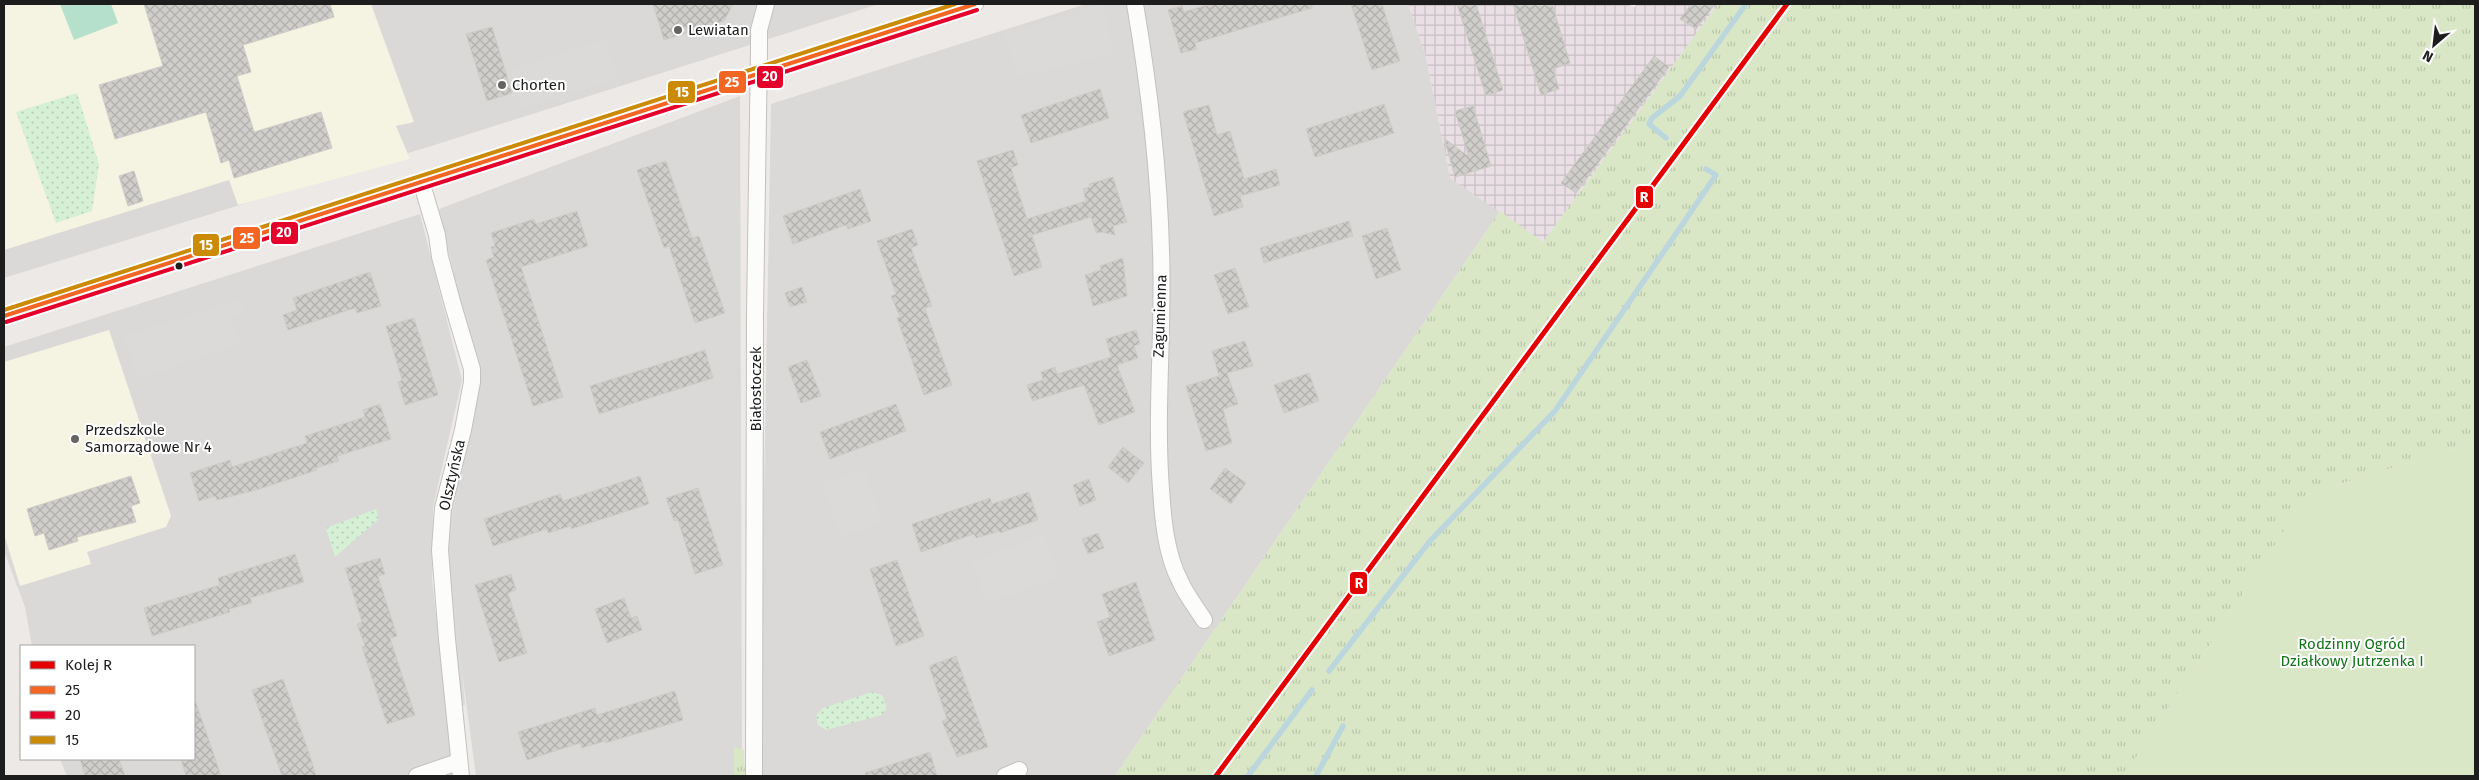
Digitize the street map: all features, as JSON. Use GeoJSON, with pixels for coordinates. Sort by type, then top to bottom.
{"type":"FeatureCollection","features":[{"type":"Feature","properties":{"kind":"street","name":"Białostoczek"},"geometry":{"type":"LineString","coordinates":[[754,776],[755,295],[759,30],[766,4]]}},
{"type":"Feature","properties":{"kind":"street"},"geometry":{"type":"LineString","coordinates":[[4,316],[975,4]]}},
{"type":"Feature","properties":{"kind":"street","name":"Zagumienna"},"geometry":{"type":"LineString","coordinates":[[1135,4],[1148,80],[1158,180],[1161,254],[1157,412],[1166,539],[1179,580],[1204,620]]}},
{"type":"Feature","properties":{"kind":"street","name":"Olsztyńska"},"geometry":{"type":"LineString","coordinates":[[420,181],[437,235],[440,257],[452,305],[472,369],[472,382],[463,430],[444,508],[440,542],[446,639],[459,769]]}},
{"type":"Feature","properties":{"kind":"street"},"geometry":{"type":"LineString","coordinates":[[418,776],[459,769]]}},
{"type":"Feature","properties":{"kind":"shaded area"},"geometry":{"type":"Polygon","coordinates":[[[4,4],[879,4],[444,142],[4,278],[4,4]]]}},
{"type":"Feature","properties":{"kind":"shaded area"},"geometry":{"type":"Polygon","coordinates":[[[4,4],[371,4],[414,122],[396,126],[410,159],[238,205],[229,180],[4,250],[4,4]]]}},
{"type":"Feature","properties":{"kind":"shaded area"},"geometry":{"type":"Polygon","coordinates":[[[1086,4],[1408,4],[1425,53],[1450,178],[1500,211],[1115,776],[759,776],[771,104],[1086,4]]]}},
{"type":"Feature","properties":{"kind":"shaded area"},"geometry":{"type":"Polygon","coordinates":[[[1103,4],[1114,54],[1018,76],[1004,34],[1103,4]]]}},
{"type":"Feature","properties":{"kind":"shaded area"},"geometry":{"type":"Polygon","coordinates":[[[1408,4],[1628,4],[1634,8],[1637,4],[1718,4],[1543,242],[1450,178],[1425,53],[1408,4]]]}},
{"type":"Feature","properties":{"kind":"shaded area"},"geometry":{"type":"Polygon","coordinates":[[[606,39],[618,79],[522,109],[510,70],[606,39]]]}},
{"type":"Feature","properties":{"kind":"shaded area"},"geometry":{"type":"Polygon","coordinates":[[[740,96],[742,776],[476,776],[449,575],[449,510],[478,379],[439,209],[740,96]]]}},
{"type":"Feature","properties":{"kind":"shaded area"},"geometry":{"type":"Polygon","coordinates":[[[420,214],[462,380],[433,507],[432,580],[454,776],[67,776],[60,760],[195,760],[195,645],[32,645],[25,607],[4,551],[4,347],[420,214]]]}},
{"type":"Feature","properties":{"kind":"shaded area"},"geometry":{"type":"Polygon","coordinates":[[[458,277],[483,373],[477,374],[452,278],[458,277]]]}},
{"type":"Feature","properties":{"kind":"shaded area"},"geometry":{"type":"Polygon","coordinates":[[[240,300],[245,311],[231,317],[240,344],[139,379],[124,336],[240,300]]]}},
{"type":"Feature","properties":{"kind":"shaded area","name":"Przedszkole Samorządowe Nr 4"},"geometry":{"type":"Polygon","coordinates":[[[109,330],[171,516],[166,527],[87,552],[91,564],[20,586],[4,534],[4,362],[109,330]]]}},
{"type":"Feature","properties":{"kind":"shaded area"},"geometry":{"type":"Polygon","coordinates":[[[460,466],[466,467],[455,510],[450,549],[444,547],[449,509],[460,466]]]}},
{"type":"Feature","properties":{"kind":"shaded area"},"geometry":{"type":"Polygon","coordinates":[[[864,469],[883,523],[840,537],[822,483],[864,469]]]}},
{"type":"Feature","properties":{"kind":"shaded area"},"geometry":{"type":"Polygon","coordinates":[[[1044,535],[1059,577],[987,603],[972,561],[1044,535]]]}},
{"type":"Feature","properties":{"kind":"shaded area"},"geometry":{"type":"Polygon","coordinates":[[[449,608],[456,608],[465,705],[459,706],[449,608]]]}},
{"type":"Feature","properties":{"kind":"green space"},"geometry":{"type":"Polygon","coordinates":[[[60,4],[111,4],[118,23],[74,40],[60,4]]]}},
{"type":"Feature","properties":{"kind":"green space"},"geometry":{"type":"Polygon","coordinates":[[[1718,4],[2475,4],[2475,442],[2308,494],[2124,776],[1115,776],[1500,211],[1543,242],[1718,4]]]}},
{"type":"Feature","properties":{"kind":"green space"},"geometry":{"type":"Polygon","coordinates":[[[77,93],[99,164],[92,211],[56,223],[16,112],[77,93]]]}},
{"type":"Feature","properties":{"kind":"green space","name":"Rodzinny Ogród Działkowy Jutrzenka I"},"geometry":{"type":"Polygon","coordinates":[[[2475,442],[2475,776],[2124,776],[2308,494],[2475,442]]]}},
{"type":"Feature","properties":{"kind":"green space"},"geometry":{"type":"Polygon","coordinates":[[[376,509],[379,519],[335,557],[326,528],[376,509]]]}},
{"type":"Feature","properties":{"kind":"green space"},"geometry":{"type":"Polygon","coordinates":[[[872,692],[882,695],[887,708],[882,715],[826,730],[818,725],[816,716],[823,708],[872,692]]]}},
{"type":"Feature","properties":{"kind":"green space"},"geometry":{"type":"Polygon","coordinates":[[[734,747],[744,750],[745,776],[734,776],[734,747]]]}},
{"type":"Feature","properties":{"kind":"building"},"geometry":{"type":"Polygon","coordinates":[[[144,4],[330,4],[334,17],[243,45],[251,72],[237,76],[254,132],[321,112],[332,148],[234,178],[229,160],[221,163],[206,112],[115,139],[99,85],[163,66],[144,4]]]}},
{"type":"Feature","properties":{"kind":"building","name":"Lewiatan"},"geometry":{"type":"Polygon","coordinates":[[[653,4],[733,4],[724,21],[664,40],[653,4]]]}},
{"type":"Feature","properties":{"kind":"building"},"geometry":{"type":"Polygon","coordinates":[[[1210,4],[1312,4],[1312,8],[1195,43],[1197,49],[1181,53],[1168,10],[1182,6],[1184,12],[1210,4]]]}},
{"type":"Feature","properties":{"kind":"building"},"geometry":{"type":"Polygon","coordinates":[[[1351,4],[1382,4],[1400,61],[1372,70],[1351,4]]]}},
{"type":"Feature","properties":{"kind":"building"},"geometry":{"type":"Polygon","coordinates":[[[1457,4],[1476,4],[1503,90],[1486,96],[1457,4]]]}},
{"type":"Feature","properties":{"kind":"building"},"geometry":{"type":"Polygon","coordinates":[[[1513,4],[1552,4],[1570,63],[1553,69],[1559,89],[1541,95],[1513,4]]]}},
{"type":"Feature","properties":{"kind":"building"},"geometry":{"type":"Polygon","coordinates":[[[1691,4],[1715,4],[1696,29],[1680,19],[1691,4]]]}},
{"type":"Feature","properties":{"kind":"building"},"geometry":{"type":"Polygon","coordinates":[[[492,27],[512,93],[487,101],[466,34],[492,27]]]}},
{"type":"Feature","properties":{"kind":"building"},"geometry":{"type":"Polygon","coordinates":[[[1654,56],[1669,67],[1576,193],[1561,183],[1654,56]]]}},
{"type":"Feature","properties":{"kind":"building"},"geometry":{"type":"Polygon","coordinates":[[[1100,89],[1109,118],[1031,143],[1021,115],[1100,89]]]}},
{"type":"Feature","properties":{"kind":"building"},"geometry":{"type":"Polygon","coordinates":[[[1384,104],[1394,133],[1315,157],[1306,129],[1384,104]]]}},
{"type":"Feature","properties":{"kind":"building"},"geometry":{"type":"Polygon","coordinates":[[[1209,105],[1217,135],[1230,131],[1244,179],[1276,169],[1280,185],[1240,196],[1243,207],[1214,216],[1183,112],[1209,105]]]}},
{"type":"Feature","properties":{"kind":"building"},"geometry":{"type":"Polygon","coordinates":[[[1473,106],[1491,166],[1455,177],[1444,138],[1469,157],[1455,111],[1473,106]]]}},
{"type":"Feature","properties":{"kind":"building"},"geometry":{"type":"Polygon","coordinates":[[[1013,150],[1018,165],[1011,168],[1027,219],[1086,201],[1083,189],[1090,187],[1089,184],[1113,177],[1127,222],[1113,226],[1115,235],[1102,232],[1096,233],[1091,217],[1032,235],[1042,267],[1014,276],[977,161],[1013,150]]]}},
{"type":"Feature","properties":{"kind":"building"},"geometry":{"type":"Polygon","coordinates":[[[666,161],[692,238],[699,236],[725,313],[695,323],[669,246],[664,248],[637,170],[666,161]]]}},
{"type":"Feature","properties":{"kind":"building"},"geometry":{"type":"Polygon","coordinates":[[[134,171],[143,201],[128,206],[119,176],[134,171]]]}},
{"type":"Feature","properties":{"kind":"building"},"geometry":{"type":"Polygon","coordinates":[[[860,189],[871,221],[848,229],[846,225],[793,244],[783,216],[860,189]]]}},
{"type":"Feature","properties":{"kind":"building"},"geometry":{"type":"Polygon","coordinates":[[[577,211],[588,246],[521,267],[563,397],[533,406],[486,260],[494,257],[491,247],[495,246],[491,233],[534,219],[536,224],[577,211]]]}},
{"type":"Feature","properties":{"kind":"building"},"geometry":{"type":"Polygon","coordinates":[[[1349,221],[1353,236],[1264,263],[1260,248],[1349,221]]]}},
{"type":"Feature","properties":{"kind":"building"},"geometry":{"type":"Polygon","coordinates":[[[1387,228],[1401,270],[1376,279],[1362,236],[1387,228]]]}},
{"type":"Feature","properties":{"kind":"building"},"geometry":{"type":"Polygon","coordinates":[[[912,229],[918,245],[911,248],[932,306],[925,308],[952,385],[924,395],[897,318],[900,317],[891,296],[896,294],[877,241],[912,229]]]}},
{"type":"Feature","properties":{"kind":"building"},"geometry":{"type":"Polygon","coordinates":[[[1123,258],[1127,296],[1093,306],[1085,275],[1101,270],[1100,266],[1123,258]]]}},
{"type":"Feature","properties":{"kind":"building"},"geometry":{"type":"Polygon","coordinates":[[[1235,268],[1249,307],[1228,314],[1214,275],[1235,268]]]}},
{"type":"Feature","properties":{"kind":"building"},"geometry":{"type":"Polygon","coordinates":[[[370,272],[381,306],[357,313],[355,308],[288,330],[283,315],[297,310],[293,298],[370,272]]]}},
{"type":"Feature","properties":{"kind":"building"},"geometry":{"type":"Polygon","coordinates":[[[802,287],[807,302],[790,307],[785,293],[802,287]]]}},
{"type":"Feature","properties":{"kind":"building"},"geometry":{"type":"Polygon","coordinates":[[[414,318],[438,395],[405,405],[398,382],[402,380],[386,326],[414,318]]]}},
{"type":"Feature","properties":{"kind":"building"},"geometry":{"type":"Polygon","coordinates":[[[1136,330],[1140,344],[1134,346],[1138,358],[1117,365],[1135,412],[1099,425],[1084,385],[1032,401],[1027,385],[1043,380],[1041,372],[1055,367],[1057,374],[1111,357],[1106,339],[1136,330]]]}},
{"type":"Feature","properties":{"kind":"building"},"geometry":{"type":"Polygon","coordinates":[[[1245,341],[1253,366],[1227,373],[1238,404],[1223,409],[1232,443],[1206,451],[1186,386],[1219,376],[1212,351],[1245,341]]]}},
{"type":"Feature","properties":{"kind":"building"},"geometry":{"type":"Polygon","coordinates":[[[705,350],[713,378],[599,414],[590,386],[705,350]]]}},
{"type":"Feature","properties":{"kind":"building"},"geometry":{"type":"Polygon","coordinates":[[[807,360],[821,396],[801,403],[788,367],[807,360]]]}},
{"type":"Feature","properties":{"kind":"building"},"geometry":{"type":"Polygon","coordinates":[[[1309,373],[1319,401],[1284,413],[1274,385],[1309,373]]]}},
{"type":"Feature","properties":{"kind":"building"},"geometry":{"type":"Polygon","coordinates":[[[380,404],[391,439],[337,456],[339,461],[256,490],[217,500],[215,496],[199,501],[190,473],[230,460],[232,467],[307,443],[305,436],[365,417],[363,410],[380,404]]]}},
{"type":"Feature","properties":{"kind":"building"},"geometry":{"type":"Polygon","coordinates":[[[896,404],[906,431],[830,459],[820,432],[896,404]]]}},
{"type":"Feature","properties":{"kind":"building"},"geometry":{"type":"Polygon","coordinates":[[[1123,447],[1144,463],[1128,483],[1108,467],[1123,447]]]}},
{"type":"Feature","properties":{"kind":"building"},"geometry":{"type":"Polygon","coordinates":[[[1225,468],[1246,483],[1231,504],[1210,489],[1225,468]]]}},
{"type":"Feature","properties":{"kind":"building"},"geometry":{"type":"Polygon","coordinates":[[[131,476],[140,503],[131,506],[136,522],[77,537],[78,541],[49,550],[44,533],[35,536],[27,509],[131,476]]]}},
{"type":"Feature","properties":{"kind":"building"},"geometry":{"type":"Polygon","coordinates":[[[640,476],[649,504],[571,529],[571,526],[548,533],[547,529],[493,546],[484,519],[560,494],[563,501],[640,476]]]}},
{"type":"Feature","properties":{"kind":"building"},"geometry":{"type":"Polygon","coordinates":[[[1089,479],[1096,500],[1080,506],[1073,485],[1089,479]]]}},
{"type":"Feature","properties":{"kind":"building"},"geometry":{"type":"Polygon","coordinates":[[[698,488],[723,565],[695,574],[678,520],[674,521],[666,498],[698,488]]]}},
{"type":"Feature","properties":{"kind":"building"},"geometry":{"type":"Polygon","coordinates":[[[1029,492],[1038,520],[1000,533],[1000,531],[976,538],[974,534],[921,552],[912,524],[990,498],[992,504],[1029,492]]]}},
{"type":"Feature","properties":{"kind":"building"},"geometry":{"type":"Polygon","coordinates":[[[1098,533],[1104,548],[1088,554],[1082,539],[1098,533]]]}},
{"type":"Feature","properties":{"kind":"building"},"geometry":{"type":"Polygon","coordinates":[[[295,554],[304,582],[250,598],[252,603],[229,609],[230,612],[152,636],[144,608],[220,585],[218,578],[295,554]]]}},
{"type":"Feature","properties":{"kind":"building"},"geometry":{"type":"Polygon","coordinates":[[[380,558],[385,574],[378,576],[397,636],[390,638],[415,715],[387,724],[362,647],[365,646],[357,624],[362,622],[345,568],[380,558]]]}},
{"type":"Feature","properties":{"kind":"building"},"geometry":{"type":"Polygon","coordinates":[[[897,560],[924,636],[896,646],[870,569],[897,560]]]}},
{"type":"Feature","properties":{"kind":"building"},"geometry":{"type":"Polygon","coordinates":[[[511,574],[516,590],[508,593],[527,653],[499,662],[475,585],[511,574]]]}},
{"type":"Feature","properties":{"kind":"building"},"geometry":{"type":"Polygon","coordinates":[[[1136,582],[1155,640],[1109,656],[1097,622],[1110,617],[1102,594],[1136,582]]]}},
{"type":"Feature","properties":{"kind":"building"},"geometry":{"type":"Polygon","coordinates":[[[624,598],[631,618],[637,616],[642,630],[607,643],[595,609],[624,598]]]}},
{"type":"Feature","properties":{"kind":"building"},"geometry":{"type":"Polygon","coordinates":[[[956,656],[988,747],[957,757],[942,721],[947,719],[929,666],[956,656]]]}},
{"type":"Feature","properties":{"kind":"building"},"geometry":{"type":"Polygon","coordinates":[[[283,679],[316,776],[282,776],[252,690],[283,679]]]}},
{"type":"Feature","properties":{"kind":"building"},"geometry":{"type":"Polygon","coordinates":[[[675,691],[683,720],[605,743],[605,741],[582,748],[580,743],[527,760],[518,732],[595,708],[597,715],[675,691]]]}},
{"type":"Feature","properties":{"kind":"building"},"geometry":{"type":"Polygon","coordinates":[[[195,704],[221,776],[186,776],[181,760],[195,760],[195,704]]]}},
{"type":"Feature","properties":{"kind":"building"},"geometry":{"type":"Polygon","coordinates":[[[930,752],[937,776],[866,776],[865,773],[930,752]]]}},
{"type":"Feature","properties":{"kind":"building"},"geometry":{"type":"Polygon","coordinates":[[[80,760],[119,760],[125,776],[85,776],[80,760]]]}},
{"type":"Feature","properties":{"kind":"waterway"},"geometry":{"type":"LineString","coordinates":[[1666,138],[1649,124],[1652,118],[1680,96],[1746,4]]}},
{"type":"Feature","properties":{"kind":"waterway"},"geometry":{"type":"LineString","coordinates":[[1329,671],[1430,541],[1555,411],[1716,175],[1706,169]]}},
{"type":"Feature","properties":{"kind":"waterway"},"geometry":{"type":"LineString","coordinates":[[1248,776],[1312,690]]}},
{"type":"Feature","properties":{"kind":"waterway"},"geometry":{"type":"LineString","coordinates":[[1316,776],[1343,726]]}},
{"type":"Feature","properties":{"kind":"rail line","name":"R"},"geometry":{"type":"LineString","coordinates":[[1216,776],[1787,4]]}},
{"type":"Feature","properties":{"kind":"transit line","name":"15"},"geometry":{"type":"LineString","coordinates":[[4,310],[955,4]]}},
{"type":"Feature","properties":{"kind":"transit line","name":"25"},"geometry":{"type":"LineString","coordinates":[[4,316],[975,4]]}},
{"type":"Feature","properties":{"kind":"transit line","name":"20"},"geometry":{"type":"LineString","coordinates":[[6,322],[977,10]]}},
{"type":"Feature","properties":{"kind":"place","name":"Lewiatan"},"geometry":{"type":"Point","coordinates":[678,30]}},
{"type":"Feature","properties":{"kind":"place","name":"Chorten"},"geometry":{"type":"Point","coordinates":[502,85]}},
{"type":"Feature","properties":{"kind":"place","name":"Przedszkole Samorządowe Nr 4"},"geometry":{"type":"Point","coordinates":[75,439]}}]}
